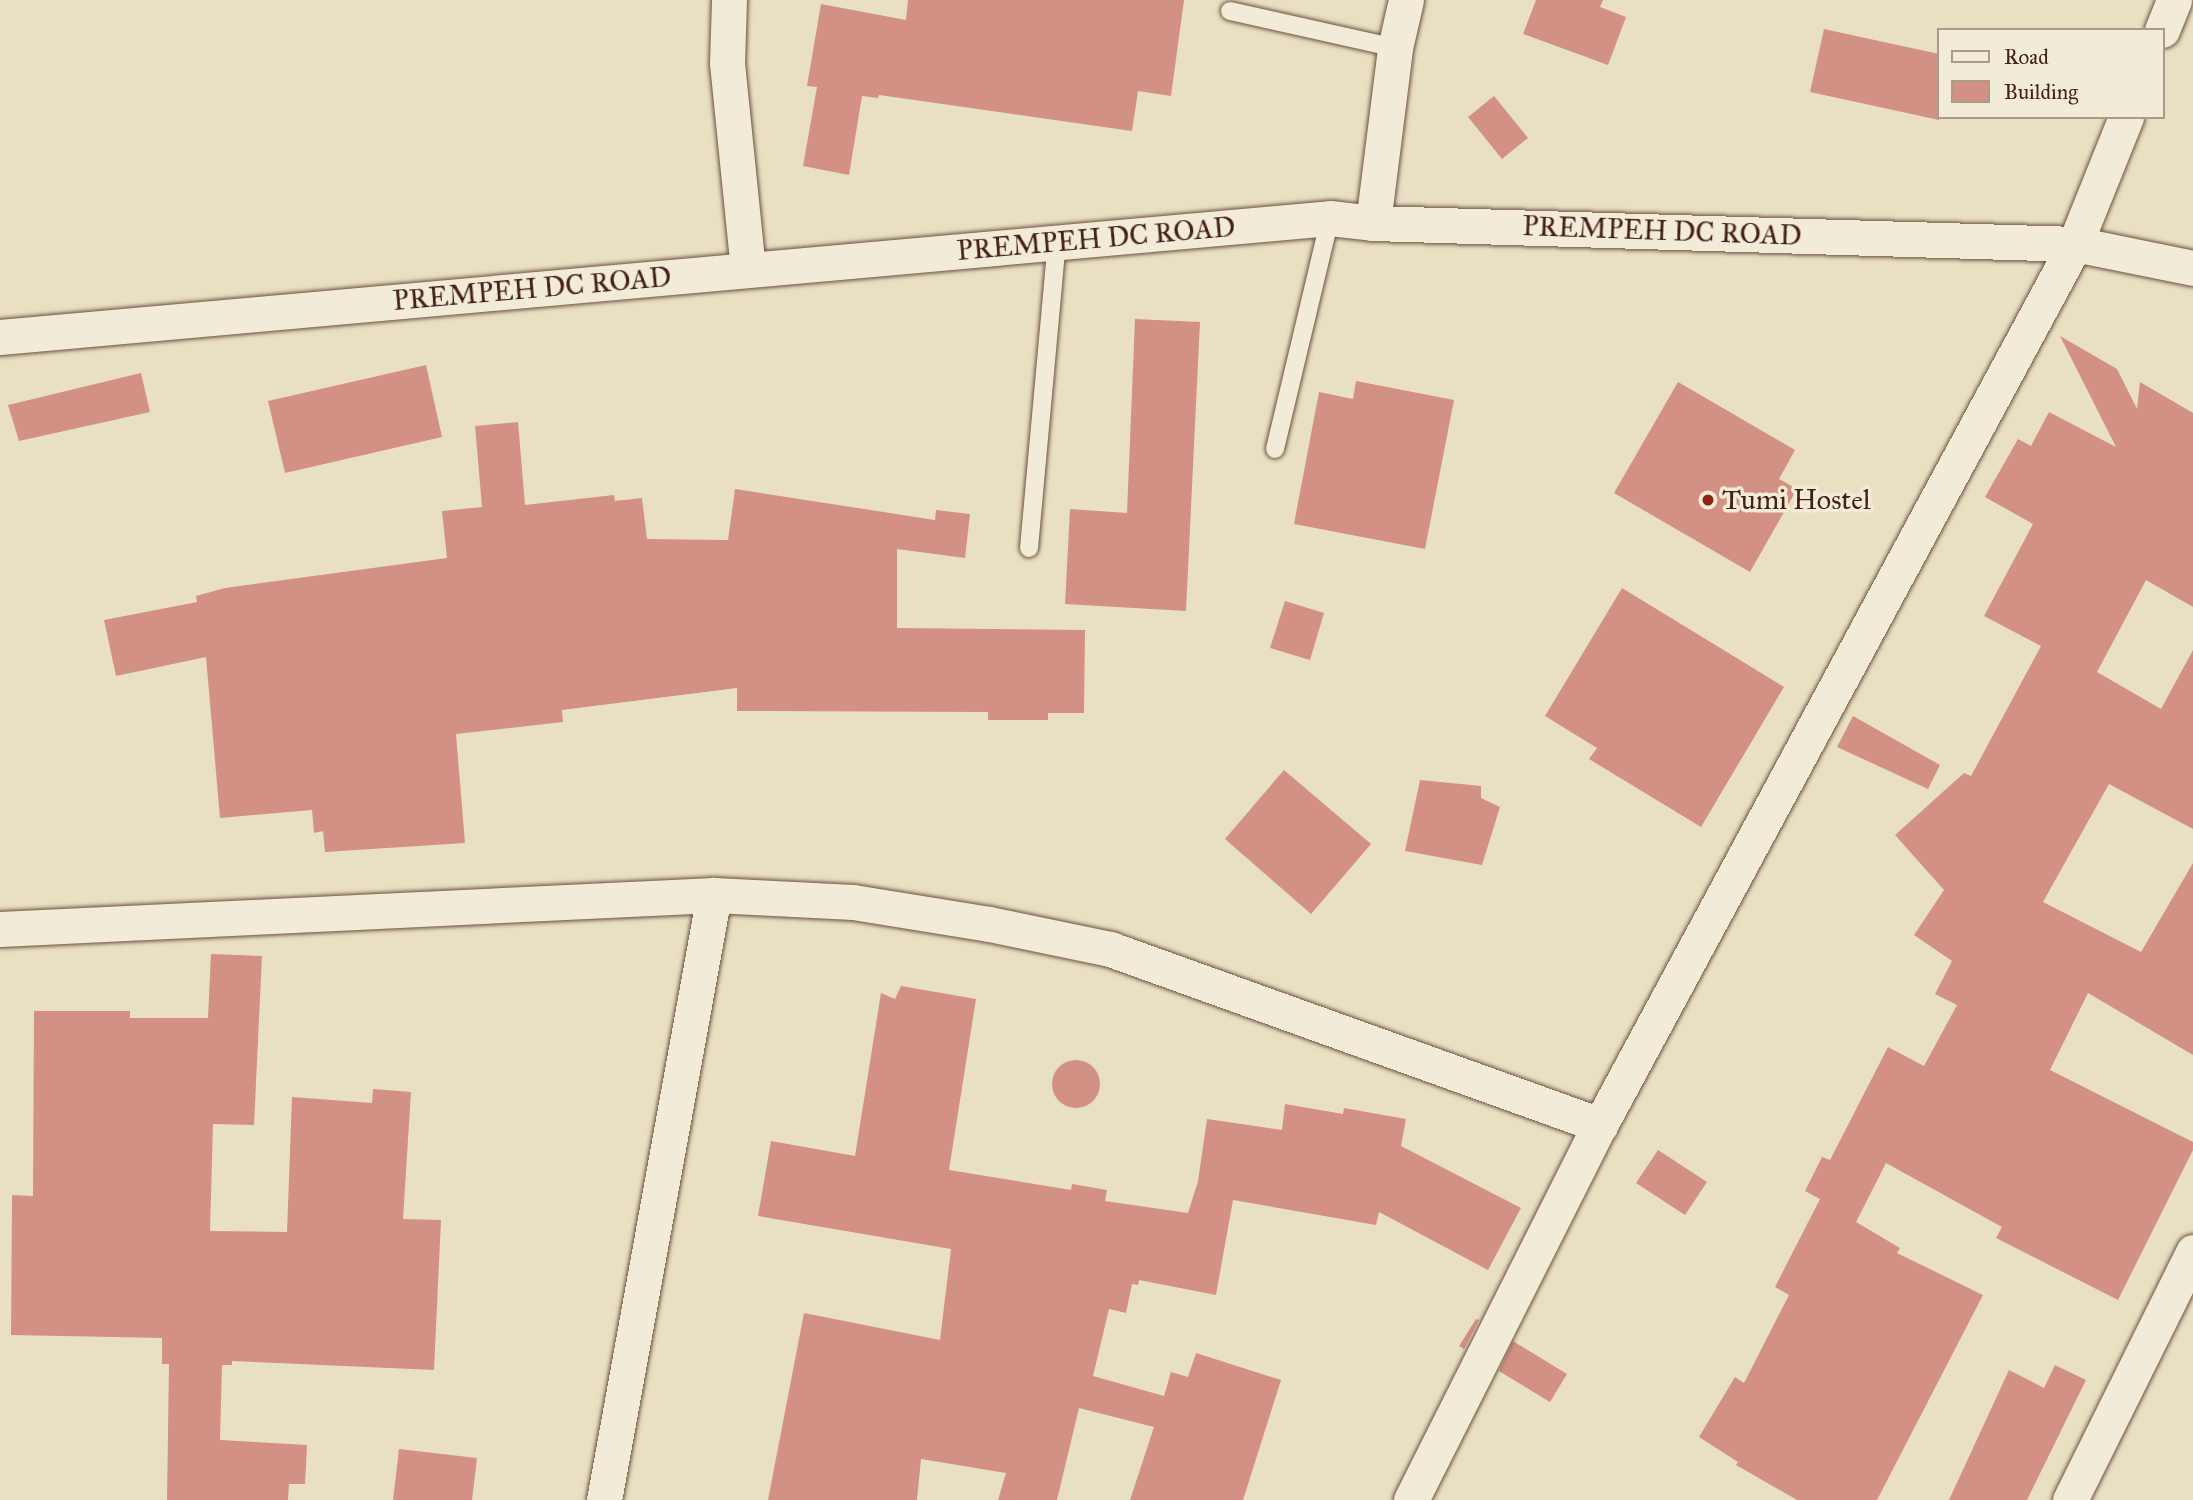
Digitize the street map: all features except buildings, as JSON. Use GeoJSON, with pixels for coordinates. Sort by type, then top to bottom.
{"type":"FeatureCollection","features":[{"type":"Feature","properties":{"kind":"street"},"geometry":{"type":"LineString","coordinates":[[729,0],[727,63],[748,270]]}},
{"type":"Feature","properties":{"kind":"street"},"geometry":{"type":"LineString","coordinates":[[1373,223],[1395,48],[1406,0]]}},
{"type":"Feature","properties":{"kind":"street"},"geometry":{"type":"LineString","coordinates":[[2163,28],[2174,0]]}},
{"type":"Feature","properties":{"kind":"street"},"geometry":{"type":"LineString","coordinates":[[1411,1500],[1600,1125],[2075,244],[2125,119]]}},
{"type":"Feature","properties":{"kind":"street","name":"PREMPEH DC ROAD"},"geometry":{"type":"LineString","coordinates":[[0,337],[1330,218],[1373,223],[2075,244],[2193,268]]}},
{"type":"Feature","properties":{"kind":"street"},"geometry":{"type":"LineString","coordinates":[[0,929],[714,895],[853,902],[989,924],[1111,948],[1600,1125]]}},
{"type":"Feature","properties":{"kind":"street"},"geometry":{"type":"LineString","coordinates":[[604,1500],[714,895]]}},
{"type":"Feature","properties":{"kind":"street"},"geometry":{"type":"LineString","coordinates":[[2070,1500],[2193,1252]]}},
{"type":"Feature","properties":{"kind":"lane"},"geometry":{"type":"LineString","coordinates":[[1230,11],[1395,48]]}},
{"type":"Feature","properties":{"kind":"lane"},"geometry":{"type":"LineString","coordinates":[[1275,449],[1330,218]]}},
{"type":"Feature","properties":{"kind":"lane"},"geometry":{"type":"LineString","coordinates":[[1029,548],[1057,242]]}},
{"type":"Feature","properties":{"kind":"place","name":"Tumi Hostel"},"geometry":{"type":"Point","coordinates":[1708,500]}}]}
